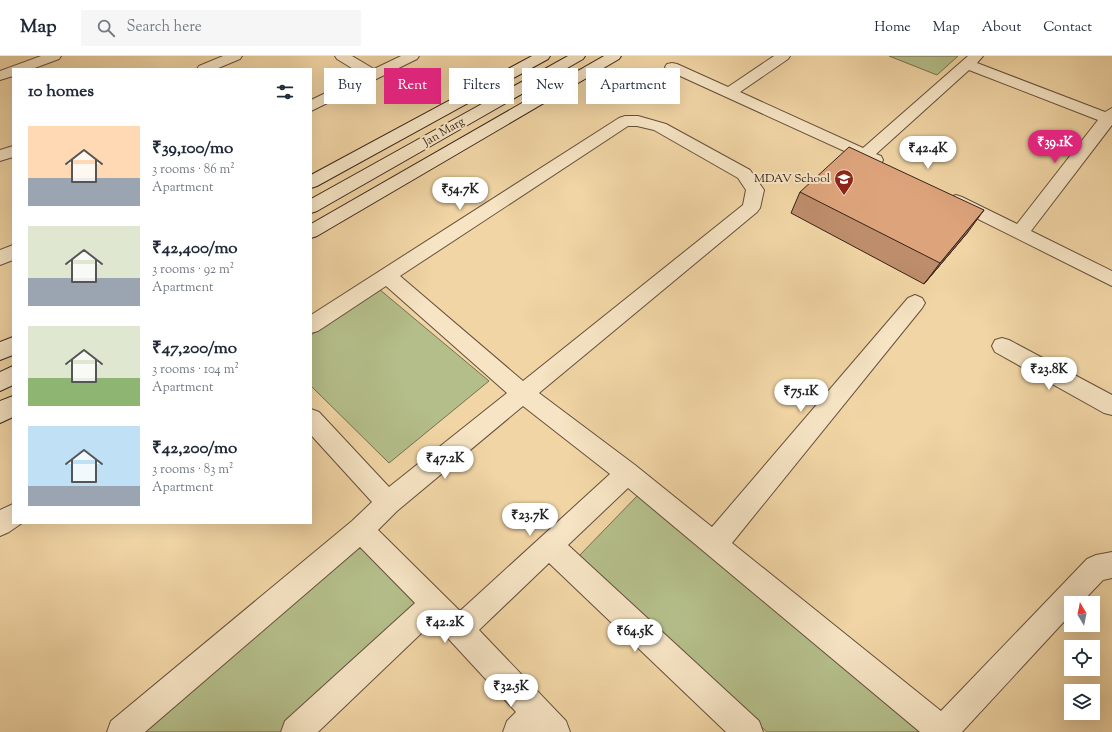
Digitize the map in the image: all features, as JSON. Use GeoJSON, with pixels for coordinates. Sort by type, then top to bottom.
{"type":"FeatureCollection","features":[{"type":"Feature","properties":{"kind":"street"},"geometry":{"type":"LineString","coordinates":[[22,68],[54,56]]}},
{"type":"Feature","properties":{"kind":"street"},"geometry":{"type":"LineString","coordinates":[[206,68],[235,56]]}},
{"type":"Feature","properties":{"kind":"street"},"geometry":{"type":"LineString","coordinates":[[342,56],[362,68]]}},
{"type":"Feature","properties":{"kind":"street"},"geometry":{"type":"LineString","coordinates":[[376,74],[412,56]]}},
{"type":"Feature","properties":{"kind":"street","name":"Jan Marg"},"geometry":{"type":"LineString","coordinates":[[312,181],[543,56]]}},
{"type":"Feature","properties":{"kind":"street","name":"Jan Marg"},"geometry":{"type":"LineString","coordinates":[[312,206],[578,56]]}},
{"type":"Feature","properties":{"kind":"street"},"geometry":{"type":"LineString","coordinates":[[312,231],[614,56]]}},
{"type":"Feature","properties":{"kind":"street"},"geometry":{"type":"LineString","coordinates":[[729,93],[783,56]]}},
{"type":"Feature","properties":{"kind":"street"},"geometry":{"type":"LineString","coordinates":[[865,155],[972,60],[1111,117],[1020,233]]}},
{"type":"Feature","properties":{"kind":"street"},"geometry":{"type":"LineString","coordinates":[[672,67],[886,166]]}},
{"type":"Feature","properties":{"kind":"street"},"geometry":{"type":"LineString","coordinates":[[0,76],[12,71]]}},
{"type":"Feature","properties":{"kind":"street"},"geometry":{"type":"LineString","coordinates":[[312,106],[324,100]]}},
{"type":"Feature","properties":{"kind":"street"},"geometry":{"type":"LineString","coordinates":[[122,732],[361,530],[388,504],[522,393],[751,208],[755,190],[744,174],[660,127],[638,121],[625,122],[312,324]]}},
{"type":"Feature","properties":{"kind":"street"},"geometry":{"type":"LineString","coordinates":[[943,194],[1112,279]]}},
{"type":"Feature","properties":{"kind":"street"},"geometry":{"type":"LineString","coordinates":[[0,258],[12,252]]}},
{"type":"Feature","properties":{"kind":"street"},"geometry":{"type":"LineString","coordinates":[[387,276],[522,393],[627,473],[942,732],[1096,568],[1112,565]]}},
{"type":"Feature","properties":{"kind":"street"},"geometry":{"type":"LineString","coordinates":[[714,545],[915,303]]}},
{"type":"Feature","properties":{"kind":"street"},"geometry":{"type":"LineString","coordinates":[[0,352],[12,346]]}},
{"type":"Feature","properties":{"kind":"street"},"geometry":{"type":"LineString","coordinates":[[1002,346],[1112,406]]}},
{"type":"Feature","properties":{"kind":"street"},"geometry":{"type":"LineString","coordinates":[[0,382],[12,376]]}},
{"type":"Feature","properties":{"kind":"street"},"geometry":{"type":"LineString","coordinates":[[0,413],[12,406]]}},
{"type":"Feature","properties":{"kind":"street"},"geometry":{"type":"LineString","coordinates":[[312,420],[388,504]]}},
{"type":"Feature","properties":{"kind":"street"},"geometry":{"type":"LineString","coordinates":[[459,630],[627,473]]}},
{"type":"Feature","properties":{"kind":"street"},"geometry":{"type":"LineString","coordinates":[[0,524],[12,517]]}},
{"type":"Feature","properties":{"kind":"street"},"geometry":{"type":"LineString","coordinates":[[361,530],[459,630],[527,722],[555,732]]}},
{"type":"Feature","properties":{"kind":"street"},"geometry":{"type":"LineString","coordinates":[[549,545],[748,732]]}},
{"type":"Feature","properties":{"kind":"street"},"geometry":{"type":"LineString","coordinates":[[296,732],[434,603]]}},
{"type":"Feature","properties":{"kind":"green space"},"geometry":{"type":"Polygon","coordinates":[[[889,56],[958,56],[937,75],[889,56]]]}},
{"type":"Feature","properties":{"kind":"green space"},"geometry":{"type":"Polygon","coordinates":[[[379,289],[489,381],[389,463],[312,387],[312,334],[379,289]]]}},
{"type":"Feature","properties":{"kind":"green space"},"geometry":{"type":"Polygon","coordinates":[[[638,495],[922,732],[767,732],[578,557],[638,495]]]}},
{"type":"Feature","properties":{"kind":"green space"},"geometry":{"type":"Polygon","coordinates":[[[351,530],[418,604],[281,732],[109,732],[351,530]]]}},
{"type":"Feature","properties":{"kind":"building"},"geometry":{"type":"Polygon","coordinates":[[[849,147],[984,210],[940,263],[800,192],[849,147]]]}},
{"type":"Feature","properties":{"kind":"place","name":"MDAV School"},"geometry":{"type":"Point","coordinates":[844,196]}}]}
